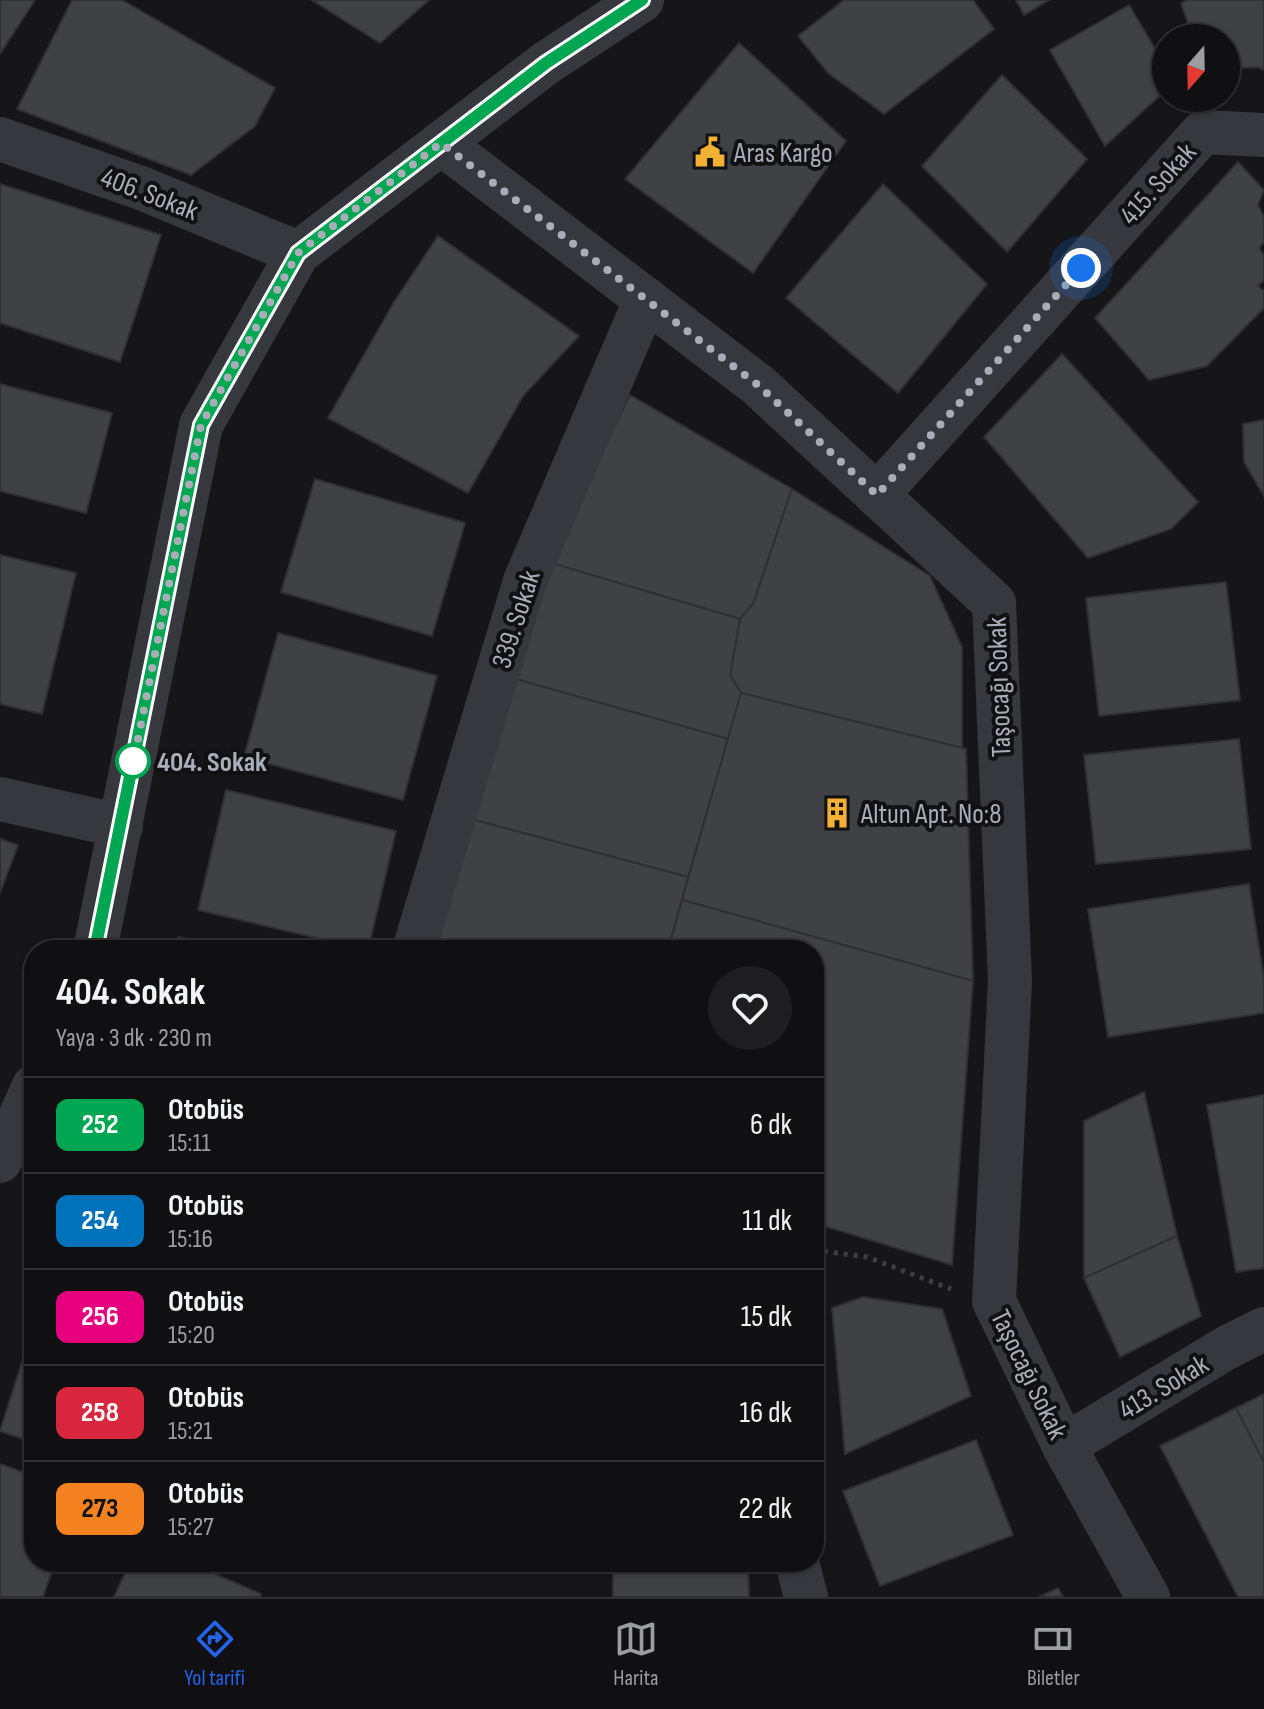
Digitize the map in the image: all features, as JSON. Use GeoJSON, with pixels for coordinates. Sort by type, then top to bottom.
{"type":"FeatureCollection","features":[{"type":"Feature","properties":{"kind":"street"},"geometry":{"type":"LineString","coordinates":[[97,940],[201,425],[298,253],[546,63],[642,0]]}},
{"type":"Feature","properties":{"kind":"street","name":"415. Sokak"},"geometry":{"type":"LineString","coordinates":[[877,495],[1203,132],[1264,135]]}},
{"type":"Feature","properties":{"kind":"street","name":"406. Sokak"},"geometry":{"type":"LineString","coordinates":[[0,139],[141,188],[298,253]]}},
{"type":"Feature","properties":{"kind":"street","name":"Taşocağı Sokak"},"geometry":{"type":"LineString","coordinates":[[441,143],[758,385],[994,603],[1010,981],[994,1301],[1064,1446],[1148,1597]]}},
{"type":"Feature","properties":{"kind":"street","name":"339. Sokak"},"geometry":{"type":"LineString","coordinates":[[417,940],[525,581],[646,299]]}},
{"type":"Feature","properties":{"kind":"street"},"geometry":{"type":"LineString","coordinates":[[0,799],[121,826]]}},
{"type":"Feature","properties":{"kind":"street"},"geometry":{"type":"LineString","coordinates":[[0,1161],[24,1111]]}},
{"type":"Feature","properties":{"kind":"street","name":"413. Sokak"},"geometry":{"type":"LineString","coordinates":[[1064,1446],[1226,1348],[1264,1329]]}},
{"type":"Feature","properties":{"kind":"street"},"geometry":{"type":"LineString","coordinates":[[800,1572],[806,1597]]}},
{"type":"Feature","properties":{"kind":"path"},"geometry":{"type":"LineString","coordinates":[[824,1251],[867,1257],[954,1290],[994,1301]]}},
{"type":"Feature","properties":{"kind":"building"},"geometry":{"type":"Polygon","coordinates":[[[0,0],[35,0],[0,54],[0,0]]]}},
{"type":"Feature","properties":{"kind":"building"},"geometry":{"type":"Polygon","coordinates":[[[72,0],[122,0],[275,88],[255,126],[191,175],[17,109],[72,0]]]}},
{"type":"Feature","properties":{"kind":"building"},"geometry":{"type":"Polygon","coordinates":[[[312,0],[429,0],[380,43],[312,0]]]}},
{"type":"Feature","properties":{"kind":"building"},"geometry":{"type":"Polygon","coordinates":[[[844,0],[973,0],[994,29],[884,114],[828,73],[798,36],[844,0]]]}},
{"type":"Feature","properties":{"kind":"building"},"geometry":{"type":"Polygon","coordinates":[[[1016,0],[1049,0],[1024,15],[1016,0]]]}},
{"type":"Feature","properties":{"kind":"building"},"geometry":{"type":"Polygon","coordinates":[[[1187,0],[1264,0],[1264,70],[1258,67],[1240,68],[1240,24],[1188,24],[1181,3],[1187,0]]]}},
{"type":"Feature","properties":{"kind":"building"},"geometry":{"type":"Polygon","coordinates":[[[1129,5],[1152,44],[1152,103],[1105,146],[1050,50],[1129,5]]]}},
{"type":"Feature","properties":{"kind":"building"},"geometry":{"type":"Polygon","coordinates":[[[739,43],[846,141],[753,273],[625,179],[739,43]]]}},
{"type":"Feature","properties":{"kind":"building"},"geometry":{"type":"Polygon","coordinates":[[[1002,75],[1087,159],[1007,252],[922,166],[1002,75]]]}},
{"type":"Feature","properties":{"kind":"building"},"geometry":{"type":"Polygon","coordinates":[[[1238,162],[1264,190],[1258,205],[1264,217],[1264,242],[1259,248],[1264,255],[1264,280],[1258,286],[1264,291],[1264,308],[1207,366],[1149,380],[1095,318],[1238,162]]]}},
{"type":"Feature","properties":{"kind":"building"},"geometry":{"type":"Polygon","coordinates":[[[0,184],[161,235],[120,362],[0,323],[0,184]]]}},
{"type":"Feature","properties":{"kind":"building"},"geometry":{"type":"Polygon","coordinates":[[[883,184],[987,284],[898,393],[786,298],[883,184]]]}},
{"type":"Feature","properties":{"kind":"building"},"geometry":{"type":"Polygon","coordinates":[[[438,236],[579,336],[523,396],[468,493],[328,418],[394,302],[438,236]]]}},
{"type":"Feature","properties":{"kind":"building"},"geometry":{"type":"Polygon","coordinates":[[[1062,354],[1198,502],[1171,529],[1088,558],[984,437],[1062,354]]]}},
{"type":"Feature","properties":{"kind":"building"},"geometry":{"type":"Polygon","coordinates":[[[0,384],[112,413],[86,513],[0,491],[0,384]]]}},
{"type":"Feature","properties":{"kind":"building"},"geometry":{"type":"Polygon","coordinates":[[[630,395],[792,489],[753,604],[740,619],[548,562],[630,395]]]}},
{"type":"Feature","properties":{"kind":"building"},"geometry":{"type":"Polygon","coordinates":[[[1264,420],[1264,496],[1244,462],[1243,424],[1264,420]]]}},
{"type":"Feature","properties":{"kind":"building"},"geometry":{"type":"Polygon","coordinates":[[[315,479],[465,523],[432,636],[281,592],[315,479]]]}},
{"type":"Feature","properties":{"kind":"building"},"geometry":{"type":"Polygon","coordinates":[[[792,489],[930,576],[962,647],[962,748],[741,693],[730,675],[740,619],[753,604],[792,489]]]}},
{"type":"Feature","properties":{"kind":"building"},"geometry":{"type":"Polygon","coordinates":[[[0,555],[76,573],[42,714],[0,704],[0,555]]]}},
{"type":"Feature","properties":{"kind":"building"},"geometry":{"type":"Polygon","coordinates":[[[548,562],[740,619],[730,675],[741,693],[728,739],[512,678],[548,562]]]}},
{"type":"Feature","properties":{"kind":"building"},"geometry":{"type":"Polygon","coordinates":[[[1226,582],[1240,700],[1099,716],[1086,598],[1226,582]]]}},
{"type":"Feature","properties":{"kind":"building"},"geometry":{"type":"Polygon","coordinates":[[[278,633],[437,676],[403,800],[244,757],[278,633]]]}},
{"type":"Feature","properties":{"kind":"building"},"geometry":{"type":"Polygon","coordinates":[[[512,678],[728,739],[688,877],[471,819],[512,678]]]}},
{"type":"Feature","properties":{"kind":"building","name":"Altun Apt. No:8"},"geometry":{"type":"Polygon","coordinates":[[[741,693],[966,749],[973,981],[682,900],[741,693]]]}},
{"type":"Feature","properties":{"kind":"building"},"geometry":{"type":"Polygon","coordinates":[[[1239,739],[1251,849],[1096,864],[1084,755],[1239,739]]]}},
{"type":"Feature","properties":{"kind":"building"},"geometry":{"type":"Polygon","coordinates":[[[226,790],[396,831],[370,940],[326,940],[198,910],[226,790]]]}},
{"type":"Feature","properties":{"kind":"building"},"geometry":{"type":"Polygon","coordinates":[[[471,819],[688,877],[671,940],[437,940],[471,819]]]}},
{"type":"Feature","properties":{"kind":"building"},"geometry":{"type":"Polygon","coordinates":[[[0,839],[18,845],[0,893],[0,839]]]}},
{"type":"Feature","properties":{"kind":"building"},"geometry":{"type":"Polygon","coordinates":[[[1249,884],[1264,979],[1264,1013],[1108,1037],[1088,909],[1249,884]]]}},
{"type":"Feature","properties":{"kind":"building"},"geometry":{"type":"Polygon","coordinates":[[[682,900],[973,981],[952,1265],[824,1226],[824,940],[671,940],[682,900]]]}},
{"type":"Feature","properties":{"kind":"building"},"geometry":{"type":"Polygon","coordinates":[[[1144,1092],[1177,1236],[1084,1278],[1084,1121],[1144,1092]]]}},
{"type":"Feature","properties":{"kind":"building"},"geometry":{"type":"Polygon","coordinates":[[[1264,1095],[1264,1268],[1236,1272],[1207,1105],[1264,1095]]]}},
{"type":"Feature","properties":{"kind":"building"},"geometry":{"type":"Polygon","coordinates":[[[1177,1236],[1201,1316],[1120,1357],[1084,1278],[1177,1236]]]}},
{"type":"Feature","properties":{"kind":"building"},"geometry":{"type":"Polygon","coordinates":[[[863,1297],[942,1309],[971,1396],[845,1454],[832,1308],[863,1297]]]}},
{"type":"Feature","properties":{"kind":"building"},"geometry":{"type":"Polygon","coordinates":[[[24,1355],[24,1439],[0,1431],[24,1355]]]}},
{"type":"Feature","properties":{"kind":"building"},"geometry":{"type":"Polygon","coordinates":[[[1264,1394],[1264,1463],[1236,1408],[1264,1394]]]}},
{"type":"Feature","properties":{"kind":"building"},"geometry":{"type":"Polygon","coordinates":[[[1236,1408],[1264,1463],[1264,1597],[1238,1597],[1160,1446],[1236,1408]]]}},
{"type":"Feature","properties":{"kind":"building"},"geometry":{"type":"Polygon","coordinates":[[[976,1440],[1013,1535],[880,1586],[843,1491],[976,1440]]]}},
{"type":"Feature","properties":{"kind":"building"},"geometry":{"type":"Polygon","coordinates":[[[0,1464],[24,1472],[24,1572],[52,1572],[43,1597],[0,1597],[0,1464]]]}},
{"type":"Feature","properties":{"kind":"building"},"geometry":{"type":"Polygon","coordinates":[[[125,1572],[211,1572],[261,1594],[260,1597],[114,1597],[125,1572]]]}},
{"type":"Feature","properties":{"kind":"building"},"geometry":{"type":"Polygon","coordinates":[[[613,1572],[748,1572],[749,1597],[613,1597],[613,1572]]]}},
{"type":"Feature","properties":{"kind":"building"},"geometry":{"type":"Polygon","coordinates":[[[1058,1588],[1063,1597],[1039,1597],[1058,1588]]]}},
{"type":"Feature","properties":{"kind":"bus line","name":"252"},"geometry":{"type":"LineString","coordinates":[[98,940],[201,425],[298,253],[546,63],[642,0]]}},
{"type":"Feature","properties":{"kind":"place","name":"Aras Kargo"},"geometry":{"type":"Point","coordinates":[710,152]}},
{"type":"Feature","properties":{"kind":"place","name":"404. Sokak"},"geometry":{"type":"Point","coordinates":[133,761]}},
{"type":"Feature","properties":{"kind":"place","name":"Altun Apt. No:8"},"geometry":{"type":"Point","coordinates":[837,813]}},
{"type":"Feature","properties":{"kind":"route"},"geometry":{"type":"LineString","coordinates":[[133,761],[133,764],[201,425],[298,253],[441,143],[758,385],[877,495],[1081,268]]}}]}
